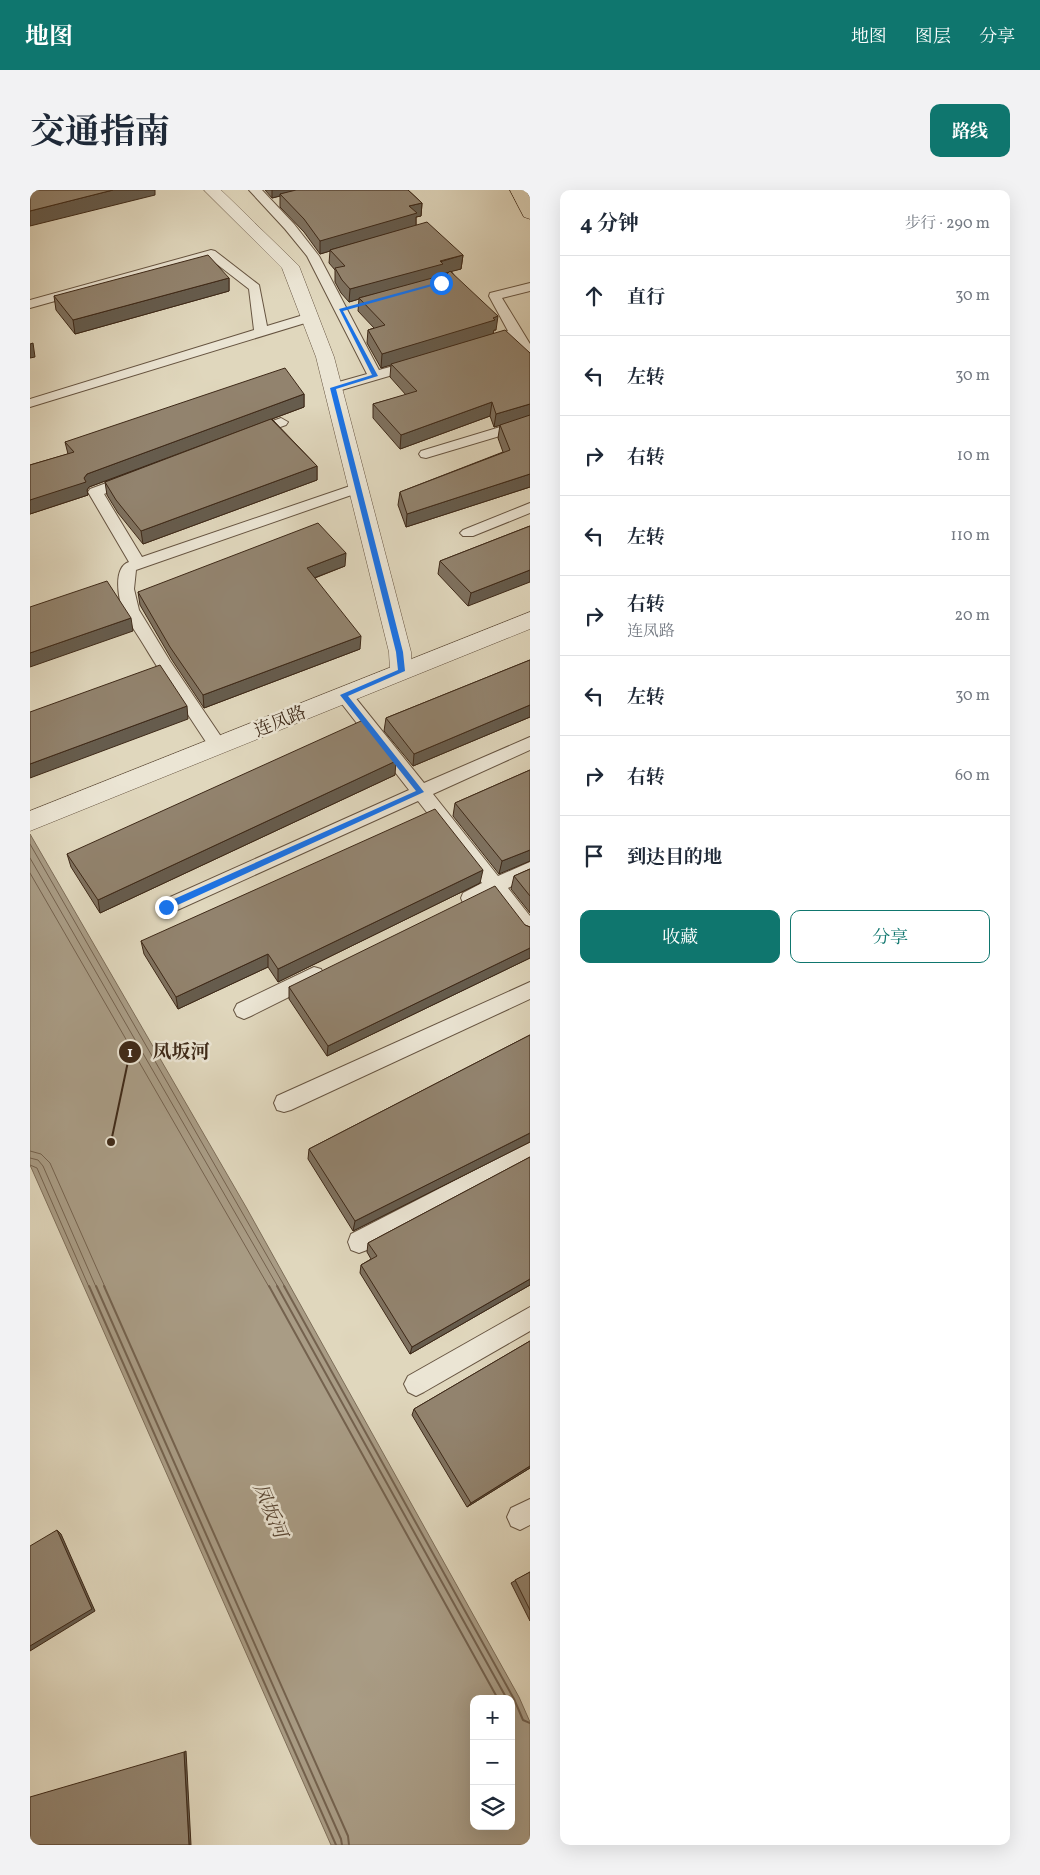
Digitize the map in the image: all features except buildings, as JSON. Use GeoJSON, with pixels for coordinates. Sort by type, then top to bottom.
{"type":"FeatureCollection","features":[{"type":"Feature","properties":{"kind":"main road"},"geometry":{"type":"LineString","coordinates":[[518,190],[530,214]]}},
{"type":"Feature","properties":{"kind":"street"},"geometry":{"type":"LineString","coordinates":[[212,190],[290,266],[325,357],[400,652],[401,671]]}},
{"type":"Feature","properties":{"kind":"street","name":"连凤路"},"geometry":{"type":"LineString","coordinates":[[30,821],[530,620]]}},
{"type":"Feature","properties":{"kind":"lane"},"geometry":{"type":"LineString","coordinates":[[255,190],[274,203],[287,222],[320,259],[340,310],[375,376]]}},
{"type":"Feature","properties":{"kind":"lane"},"geometry":{"type":"LineString","coordinates":[[30,304],[211,254],[255,288],[261,332]]}},
{"type":"Feature","properties":{"kind":"lane"},"geometry":{"type":"LineString","coordinates":[[530,287],[495,296],[530,354]]}},
{"type":"Feature","properties":{"kind":"lane"},"geometry":{"type":"LineString","coordinates":[[340,310],[359,305]]}},
{"type":"Feature","properties":{"kind":"lane"},"geometry":{"type":"LineString","coordinates":[[30,403],[310,317]]}},
{"type":"Feature","properties":{"kind":"lane"},"geometry":{"type":"LineString","coordinates":[[469,347],[516,333]]}},
{"type":"Feature","properties":{"kind":"lane"},"geometry":{"type":"LineString","coordinates":[[333,388],[432,359]]}},
{"type":"Feature","properties":{"kind":"lane"},"geometry":{"type":"LineString","coordinates":[[234,440],[281,422]]}},
{"type":"Feature","properties":{"kind":"lane"},"geometry":{"type":"LineString","coordinates":[[426,454],[530,422]]}},
{"type":"Feature","properties":{"kind":"lane"},"geometry":{"type":"LineString","coordinates":[[138,564],[94,492],[141,475]]}},
{"type":"Feature","properties":{"kind":"lane"},"geometry":{"type":"LineString","coordinates":[[218,746],[164,665],[131,610],[126,589],[129,567],[358,488]]}},
{"type":"Feature","properties":{"kind":"lane"},"geometry":{"type":"LineString","coordinates":[[468,533],[530,508]]}},
{"type":"Feature","properties":{"kind":"lane"},"geometry":{"type":"LineString","coordinates":[[344,695],[530,930]]}},
{"type":"Feature","properties":{"kind":"lane"},"geometry":{"type":"LineString","coordinates":[[166,907],[530,743]]}},
{"type":"Feature","properties":{"kind":"lane"},"geometry":{"type":"LineString","coordinates":[[450,908],[530,869]]}},
{"type":"Feature","properties":{"kind":"lane"},"geometry":{"type":"LineString","coordinates":[[244,1010],[334,966]]}},
{"type":"Feature","properties":{"kind":"lane"},"geometry":{"type":"LineString","coordinates":[[284,1103],[530,990]]}},
{"type":"Feature","properties":{"kind":"lane"},"geometry":{"type":"LineString","coordinates":[[359,1242],[530,1152]]}},
{"type":"Feature","properties":{"kind":"lane"},"geometry":{"type":"LineString","coordinates":[[416,1384],[530,1318]]}},
{"type":"Feature","properties":{"kind":"water"},"geometry":{"type":"Polygon","coordinates":[[[30,834],[246,1207],[519,1697],[530,1722],[530,1845],[331,1845],[30,1165],[30,834]]]}},
{"type":"Feature","properties":{"kind":"place","name":"凤坂河"},"geometry":{"type":"Point","coordinates":[111,1142]}},
{"type":"Feature","properties":{"kind":"route"},"geometry":{"type":"LineString","coordinates":[[166,907],[421,792],[344,695],[401,671],[400,652],[333,388],[375,376],[340,310],[441,283]]}}]}
